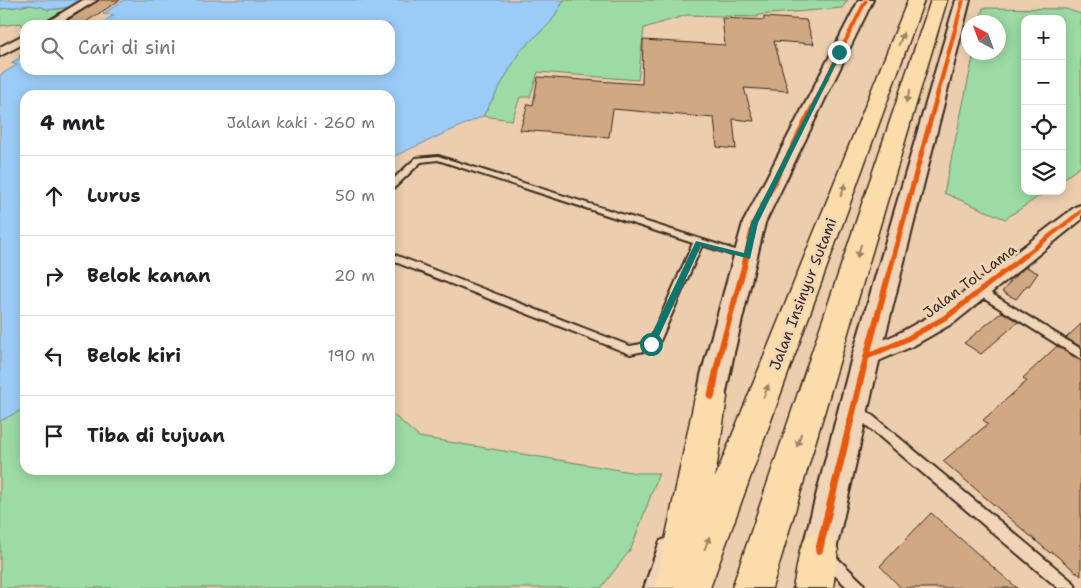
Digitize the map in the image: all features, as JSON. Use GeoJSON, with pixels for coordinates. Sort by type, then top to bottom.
{"type":"FeatureCollection","features":[{"type":"Feature","properties":{"kind":"highway","name":"Jalan Insinyur Sutami"},"geometry":{"type":"LineString","coordinates":[[690,588],[916,0]]}},
{"type":"Feature","properties":{"kind":"highway"},"geometry":{"type":"LineString","coordinates":[[752,588],[939,0]]}},
{"type":"Feature","properties":{"kind":"highway"},"geometry":{"type":"LineString","coordinates":[[675,588],[686,521],[706,434],[711,397]]}},
{"type":"Feature","properties":{"kind":"highway"},"geometry":{"type":"LineString","coordinates":[[812,588],[819,550]]}},
{"type":"Feature","properties":{"kind":"street"},"geometry":{"type":"LineString","coordinates":[[57,20],[91,0]]}},
{"type":"Feature","properties":{"kind":"street"},"geometry":{"type":"LineString","coordinates":[[711,397],[714,376],[748,257],[754,223],[866,0]]}},
{"type":"Feature","properties":{"kind":"street"},"geometry":{"type":"LineString","coordinates":[[819,550],[866,357],[963,0]]}},
{"type":"Feature","properties":{"kind":"street"},"geometry":{"type":"LineString","coordinates":[[0,52],[20,41]]}},
{"type":"Feature","properties":{"kind":"street","name":"Jalan Tol Lama"},"geometry":{"type":"LineString","coordinates":[[866,357],[905,340],[941,320],[1081,212]]}},
{"type":"Feature","properties":{"kind":"lane"},"geometry":{"type":"LineString","coordinates":[[395,182],[419,160],[438,158],[748,257]]}},
{"type":"Feature","properties":{"kind":"lane"},"geometry":{"type":"LineString","coordinates":[[395,258],[630,350],[639,350],[651,344],[656,338],[698,242]]}},
{"type":"Feature","properties":{"kind":"lane"},"geometry":{"type":"LineString","coordinates":[[979,290],[1081,355]]}},
{"type":"Feature","properties":{"kind":"lane"},"geometry":{"type":"LineString","coordinates":[[679,500],[711,397]]}},
{"type":"Feature","properties":{"kind":"lane"},"geometry":{"type":"LineString","coordinates":[[854,408],[1069,588]]}},
{"type":"Feature","properties":{"kind":"lane"},"geometry":{"type":"LineString","coordinates":[[652,588],[668,538]]}},
{"type":"Feature","properties":{"kind":"lane"},"geometry":{"type":"LineString","coordinates":[[819,550],[858,588]]}},
{"type":"Feature","properties":{"kind":"green space"},"geometry":{"type":"Polygon","coordinates":[[[564,0],[848,0],[842,8],[758,15],[758,17],[687,15],[644,28],[638,80],[538,72],[530,97],[520,97],[512,120],[483,116],[520,51],[551,22],[564,0]]]}},
{"type":"Feature","properties":{"kind":"green space"},"geometry":{"type":"Polygon","coordinates":[[[29,5],[48,10],[75,7],[50,20],[20,20],[20,23],[0,26],[0,9],[29,5]]]}},
{"type":"Feature","properties":{"kind":"green space"},"geometry":{"type":"Polygon","coordinates":[[[983,8],[1066,9],[1081,14],[1081,166],[1066,177],[1066,15],[1021,15],[1021,195],[1041,195],[1005,219],[944,193],[972,60],[1006,60],[1006,15],[982,15],[983,8]]]}},
{"type":"Feature","properties":{"kind":"green space"},"geometry":{"type":"Polygon","coordinates":[[[20,411],[20,475],[395,475],[395,416],[419,437],[637,473],[659,473],[631,549],[601,588],[0,588],[0,421],[20,411]]]}},
{"type":"Feature","properties":{"kind":"water"},"geometry":{"type":"Polygon","coordinates":[[[0,0],[85,0],[71,7],[48,10],[29,5],[0,9],[0,0]]]}},
{"type":"Feature","properties":{"kind":"water"},"geometry":{"type":"Polygon","coordinates":[[[124,0],[564,0],[551,22],[520,51],[483,116],[395,156],[395,90],[20,90],[20,411],[0,421],[0,75],[17,65],[11,63],[20,58],[20,75],[395,75],[395,20],[106,20],[114,15],[103,14],[124,0]]]}},
{"type":"Feature","properties":{"kind":"building"},"geometry":{"type":"Polygon","coordinates":[[[99,0],[120,0],[89,20],[68,20],[99,0]]]}},
{"type":"Feature","properties":{"kind":"building"},"geometry":{"type":"Polygon","coordinates":[[[764,17],[806,20],[814,44],[774,41],[788,91],[744,88],[754,121],[733,119],[736,149],[717,147],[714,118],[613,109],[609,137],[520,130],[528,104],[533,105],[538,77],[642,84],[643,40],[725,45],[722,18],[764,20],[764,17]]]}},
{"type":"Feature","properties":{"kind":"building"},"geometry":{"type":"Polygon","coordinates":[[[1026,267],[1038,273],[1029,286],[1027,285],[1016,299],[1002,292],[1015,276],[1026,267]]]}},
{"type":"Feature","properties":{"kind":"building"},"geometry":{"type":"Polygon","coordinates":[[[1002,312],[1018,322],[981,354],[964,343],[1002,312]]]}},
{"type":"Feature","properties":{"kind":"building"},"geometry":{"type":"Polygon","coordinates":[[[1081,324],[1081,347],[1066,338],[1081,324]]]}},
{"type":"Feature","properties":{"kind":"building"},"geometry":{"type":"Polygon","coordinates":[[[1057,346],[1081,361],[1081,576],[1052,552],[1050,553],[943,461],[988,424],[983,420],[1027,381],[1023,378],[1057,346]]]}},
{"type":"Feature","properties":{"kind":"building"},"geometry":{"type":"Polygon","coordinates":[[[931,513],[1017,588],[901,588],[880,566],[931,513]]]}},
{"type":"Feature","properties":{"kind":"cycle path"},"geometry":{"type":"LineString","coordinates":[[711,397],[720,353],[754,223],[866,0]]}},
{"type":"Feature","properties":{"kind":"cycle path"},"geometry":{"type":"LineString","coordinates":[[819,550],[866,357],[963,0]]}},
{"type":"Feature","properties":{"kind":"cycle path"},"geometry":{"type":"LineString","coordinates":[[866,357],[905,340],[948,316],[1081,211]]}},
{"type":"Feature","properties":{"kind":"route"},"geometry":{"type":"LineString","coordinates":[[651,344],[656,338],[698,242],[748,257],[754,223],[839,52]]}}]}
